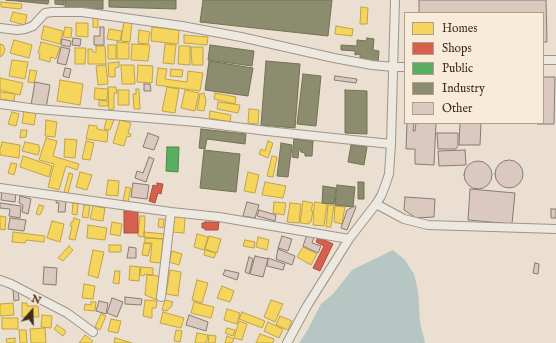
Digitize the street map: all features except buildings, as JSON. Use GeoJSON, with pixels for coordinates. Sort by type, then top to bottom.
{"type":"FeatureCollection","features":[{"type":"Feature","properties":{"kind":"street"},"geometry":{"type":"LineString","coordinates":[[287,343],[307,306],[349,239],[376,204],[389,174],[394,67],[394,0]]}},
{"type":"Feature","properties":{"kind":"street"},"geometry":{"type":"LineString","coordinates":[[0,28],[17,30],[25,29],[33,26],[45,13],[82,12],[182,26],[372,65],[404,67]]}},
{"type":"Feature","properties":{"kind":"street"},"geometry":{"type":"LineString","coordinates":[[544,60],[556,60]]}},
{"type":"Feature","properties":{"kind":"street"},"geometry":{"type":"LineString","coordinates":[[0,104],[37,109],[197,122],[267,132],[391,144]]}},
{"type":"Feature","properties":{"kind":"street"},"geometry":{"type":"LineString","coordinates":[[0,188],[172,212],[219,217],[349,239]]}},
{"type":"Feature","properties":{"kind":"street"},"geometry":{"type":"LineString","coordinates":[[376,204],[404,219],[428,225],[556,229]]}},
{"type":"Feature","properties":{"kind":"street"},"geometry":{"type":"LineString","coordinates":[[161,297],[172,212]]}},
{"type":"Feature","properties":{"kind":"street"},"geometry":{"type":"LineString","coordinates":[[0,280],[11,284],[67,313],[93,332]]}},
{"type":"Feature","properties":{"kind":"shaded area"},"geometry":{"type":"Polygon","coordinates":[[[393,250],[405,260],[414,274],[418,290],[420,322],[425,343],[299,343],[321,304],[333,294],[352,270],[393,250]]]}}]}
